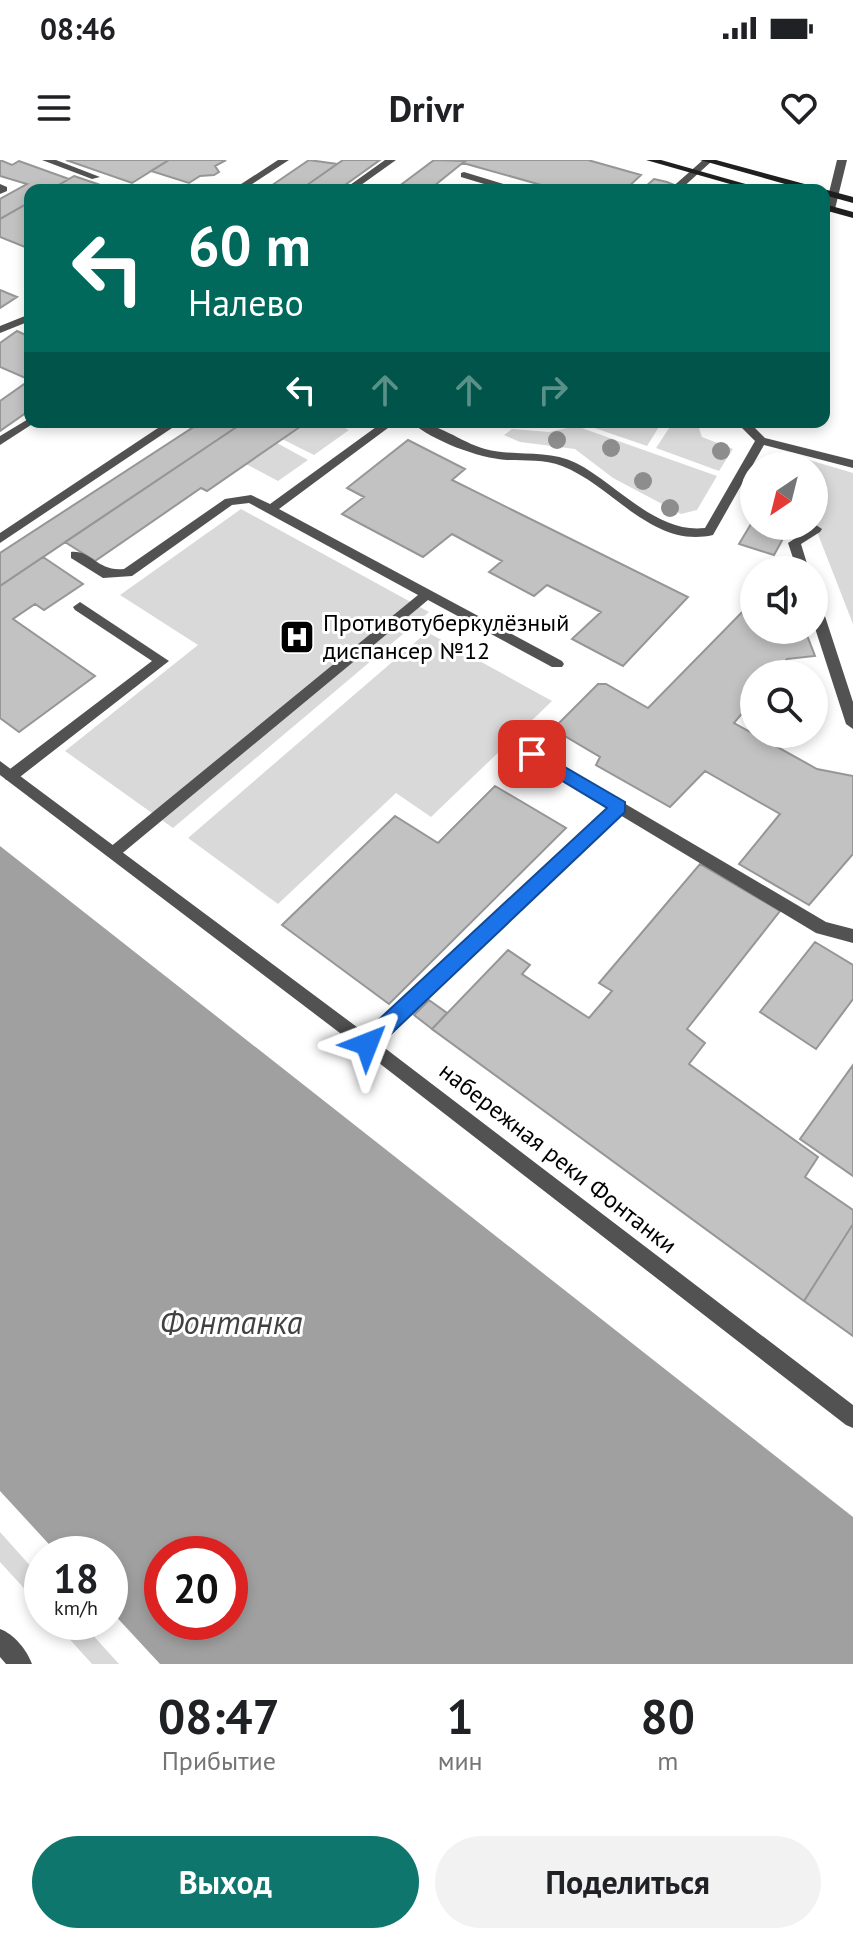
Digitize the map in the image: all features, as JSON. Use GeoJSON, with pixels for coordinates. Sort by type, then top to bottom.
{"type":"FeatureCollection","features":[{"type":"Feature","properties":{"kind":"main road"},"geometry":{"type":"LineString","coordinates":[[651,160],[740,184]]}},
{"type":"Feature","properties":{"kind":"main road"},"geometry":{"type":"LineString","coordinates":[[706,160],[795,184]]}},
{"type":"Feature","properties":{"kind":"main road"},"geometry":{"type":"LineString","coordinates":[[830,193],[853,200]]}},
{"type":"Feature","properties":{"kind":"main road"},"geometry":{"type":"LineString","coordinates":[[830,209],[853,215]]}},
{"type":"Feature","properties":{"kind":"street"},"geometry":{"type":"LineString","coordinates":[[47,160],[95,177]]}},
{"type":"Feature","properties":{"kind":"street"},"geometry":{"type":"LineString","coordinates":[[246,184],[282,160]]}},
{"type":"Feature","properties":{"kind":"street"},"geometry":{"type":"LineString","coordinates":[[357,184],[391,160]]}},
{"type":"Feature","properties":{"kind":"street"},"geometry":{"type":"LineString","coordinates":[[681,184],[706,160]]}},
{"type":"Feature","properties":{"kind":"street"},"geometry":{"type":"LineString","coordinates":[[830,190],[842,160]]}},
{"type":"Feature","properties":{"kind":"street"},"geometry":{"type":"LineString","coordinates":[[464,175],[494,184]]}},
{"type":"Feature","properties":{"kind":"street"},"geometry":{"type":"LineString","coordinates":[[0,330],[24,320]]}},
{"type":"Feature","properties":{"kind":"street"},"geometry":{"type":"LineString","coordinates":[[0,441],[24,425]]}},
{"type":"Feature","properties":{"kind":"street"},"geometry":{"type":"LineString","coordinates":[[0,539],[166,428]]}},
{"type":"Feature","properties":{"kind":"street"},"geometry":{"type":"LineString","coordinates":[[271,509],[382,428]]}},
{"type":"Feature","properties":{"kind":"street"},"geometry":{"type":"LineString","coordinates":[[429,428],[472,449],[496,455],[547,456],[571,465],[676,532],[697,536],[709,532],[761,441]]}},
{"type":"Feature","properties":{"kind":"street"},"geometry":{"type":"LineString","coordinates":[[748,428],[761,441],[853,464]]}},
{"type":"Feature","properties":{"kind":"street"},"geometry":{"type":"LineString","coordinates":[[76,555],[108,575],[127,573],[229,502],[251,499],[557,664]]}},
{"type":"Feature","properties":{"kind":"street"},"geometry":{"type":"LineString","coordinates":[[114,852],[427,594]]}},
{"type":"Feature","properties":{"kind":"street"},"geometry":{"type":"LineString","coordinates":[[5,772],[162,661],[80,607]]}},
{"type":"Feature","properties":{"kind":"street"},"geometry":{"type":"LineString","coordinates":[[827,644],[853,724]]}},
{"type":"Feature","properties":{"kind":"street"},"geometry":{"type":"LineString","coordinates":[[532,754],[822,928],[853,936]]}},
{"type":"Feature","properties":{"kind":"street","name":"набережная реки Фонтанки"},"geometry":{"type":"LineString","coordinates":[[5,772],[367,1044],[853,1418]]}},
{"type":"Feature","properties":{"kind":"street"},"geometry":{"type":"LineString","coordinates":[[367,1044],[619,807]]}},
{"type":"Feature","properties":{"kind":"street"},"geometry":{"type":"LineString","coordinates":[[0,1640],[21,1664]]}},
{"type":"Feature","properties":{"kind":"shaded area"},"geometry":{"type":"Polygon","coordinates":[[[298,428],[349,430],[314,455],[282,439],[298,428]]]}},
{"type":"Feature","properties":{"kind":"shaded area"},"geometry":{"type":"Polygon","coordinates":[[[582,428],[717,476],[697,510],[681,514],[613,478],[575,449],[520,442],[504,435],[512,429],[549,432],[582,428]]]}},
{"type":"Feature","properties":{"kind":"shaded area"},"geometry":{"type":"Polygon","coordinates":[[[595,428],[658,428],[647,446],[595,428]]]}},
{"type":"Feature","properties":{"kind":"shaded area"},"geometry":{"type":"Polygon","coordinates":[[[669,428],[699,428],[702,437],[733,449],[719,471],[656,448],[669,428]]]}},
{"type":"Feature","properties":{"kind":"shaded area"},"geometry":{"type":"Polygon","coordinates":[[[277,443],[308,460],[278,481],[246,464],[277,443]]]}},
{"type":"Feature","properties":{"kind":"shaded area"},"geometry":{"type":"Polygon","coordinates":[[[828,466],[853,473],[853,624],[820,540],[828,540],[828,466]]]}},
{"type":"Feature","properties":{"kind":"shaded area"},"geometry":{"type":"Polygon","coordinates":[[[241,509],[429,612],[173,828],[65,751],[198,645],[120,595],[241,509]]]}},
{"type":"Feature","properties":{"kind":"shaded area"},"geometry":{"type":"Polygon","coordinates":[[[427,632],[552,701],[431,817],[396,793],[278,904],[188,838],[427,632]]]}},
{"type":"Feature","properties":{"kind":"shaded area"},"geometry":{"type":"Polygon","coordinates":[[[0,1532],[24,1559],[24,1588],[0,1562],[0,1532]]]}},
{"type":"Feature","properties":{"kind":"shaded area"},"geometry":{"type":"Polygon","coordinates":[[[70,1640],[97,1640],[119,1664],[92,1664],[70,1640]]]}},
{"type":"Feature","properties":{"kind":"water","name":"Фонтанка"},"geometry":{"type":"Polygon","coordinates":[[[0,846],[853,1517],[853,1664],[160,1664],[128,1629],[128,1536],[41,1536],[0,1491],[0,846]]]}},
{"type":"Feature","properties":{"kind":"building"},"geometry":{"type":"Polygon","coordinates":[[[0,160],[12,165],[19,161],[69,179],[60,184],[27,184],[0,176],[0,160]]]}},
{"type":"Feature","properties":{"kind":"building"},"geometry":{"type":"Polygon","coordinates":[[[66,160],[169,160],[132,183],[66,160]]]}},
{"type":"Feature","properties":{"kind":"building"},"geometry":{"type":"Polygon","coordinates":[[[169,160],[226,160],[215,166],[219,172],[200,176],[189,183],[151,171],[169,160]]]}},
{"type":"Feature","properties":{"kind":"building"},"geometry":{"type":"Polygon","coordinates":[[[309,160],[337,164],[309,184],[274,184],[309,160]]]}},
{"type":"Feature","properties":{"kind":"building"},"geometry":{"type":"Polygon","coordinates":[[[343,160],[380,160],[346,184],[309,184],[343,160]]]}},
{"type":"Feature","properties":{"kind":"building"},"geometry":{"type":"Polygon","coordinates":[[[434,160],[465,161],[436,184],[402,184],[434,160]]]}},
{"type":"Feature","properties":{"kind":"building"},"geometry":{"type":"Polygon","coordinates":[[[467,160],[588,160],[641,175],[631,184],[538,184],[463,163],[467,160]]]}},
{"type":"Feature","properties":{"kind":"building"},"geometry":{"type":"Polygon","coordinates":[[[74,176],[97,184],[60,184],[74,176]]]}},
{"type":"Feature","properties":{"kind":"building"},"geometry":{"type":"Polygon","coordinates":[[[654,179],[672,184],[648,184],[654,179]]]}},
{"type":"Feature","properties":{"kind":"building"},"geometry":{"type":"Polygon","coordinates":[[[24,186],[24,205],[0,219],[0,199],[24,186]]]}},
{"type":"Feature","properties":{"kind":"building"},"geometry":{"type":"Polygon","coordinates":[[[24,205],[24,247],[0,237],[0,219],[24,205]]]}},
{"type":"Feature","properties":{"kind":"building"},"geometry":{"type":"Polygon","coordinates":[[[0,290],[17,297],[0,308],[0,290]]]}},
{"type":"Feature","properties":{"kind":"building"},"geometry":{"type":"Polygon","coordinates":[[[17,331],[24,334],[24,377],[0,367],[0,343],[17,331]]]}},
{"type":"Feature","properties":{"kind":"building"},"geometry":{"type":"Polygon","coordinates":[[[24,384],[24,414],[0,431],[0,401],[24,384]]]}},
{"type":"Feature","properties":{"kind":"building"},"geometry":{"type":"Polygon","coordinates":[[[192,428],[235,428],[0,586],[0,553],[192,428]]]}},
{"type":"Feature","properties":{"kind":"building"},"geometry":{"type":"Polygon","coordinates":[[[235,428],[298,428],[207,491],[201,488],[95,561],[65,542],[235,428]]]}},
{"type":"Feature","properties":{"kind":"building"},"geometry":{"type":"Polygon","coordinates":[[[408,440],[465,469],[452,480],[688,597],[623,666],[572,639],[601,612],[547,585],[534,596],[489,572],[502,561],[452,534],[423,557],[342,514],[364,497],[347,488],[408,440]]]}},
{"type":"Feature","properties":{"kind":"building"},"geometry":{"type":"Polygon","coordinates":[[[741,540],[782,540],[774,555],[739,544],[741,540]]]}},
{"type":"Feature","properties":{"kind":"building"},"geometry":{"type":"Polygon","coordinates":[[[43,557],[83,584],[44,610],[35,604],[13,619],[95,676],[19,732],[0,718],[0,586],[43,557]]]}},
{"type":"Feature","properties":{"kind":"building"},"geometry":{"type":"Polygon","coordinates":[[[740,614],[740,644],[810,644],[815,656],[786,660],[740,660],[740,716],[734,723],[740,726],[740,748],[779,748],[817,769],[853,776],[853,854],[809,905],[739,864],[780,814],[705,771],[670,807],[596,765],[600,757],[553,729],[598,684],[606,684],[648,708],[740,614]]]}},
{"type":"Feature","properties":{"kind":"building"},"geometry":{"type":"Polygon","coordinates":[[[495,786],[566,828],[389,1004],[282,925],[395,816],[438,843],[495,786]]]}},
{"type":"Feature","properties":{"kind":"building"},"geometry":{"type":"Polygon","coordinates":[[[700,864],[780,911],[687,1029],[705,1043],[689,1064],[818,1157],[805,1177],[853,1210],[853,1224],[804,1301],[432,1029],[508,950],[530,965],[522,974],[589,1018],[612,991],[599,983],[700,864]]]}},
{"type":"Feature","properties":{"kind":"building"},"geometry":{"type":"Polygon","coordinates":[[[815,942],[853,965],[853,999],[816,1049],[760,1012],[815,942]]]}},
{"type":"Feature","properties":{"kind":"building"},"geometry":{"type":"Polygon","coordinates":[[[429,1000],[447,1013],[432,1029],[414,1015],[429,1000]]]}},
{"type":"Feature","properties":{"kind":"building"},"geometry":{"type":"Polygon","coordinates":[[[853,1065],[853,1176],[800,1139],[853,1065]]]}},
{"type":"Feature","properties":{"kind":"building"},"geometry":{"type":"Polygon","coordinates":[[[853,1224],[853,1336],[804,1301],[853,1224]]]}},
{"type":"Feature","properties":{"kind":"place","name":"Противотуберкулёзный диспансер №12"},"geometry":{"type":"Point","coordinates":[297,637]}},
{"type":"Feature","properties":{"kind":"route"},"geometry":{"type":"LineString","coordinates":[[367,1044],[619,807],[532,754]]}}]}
